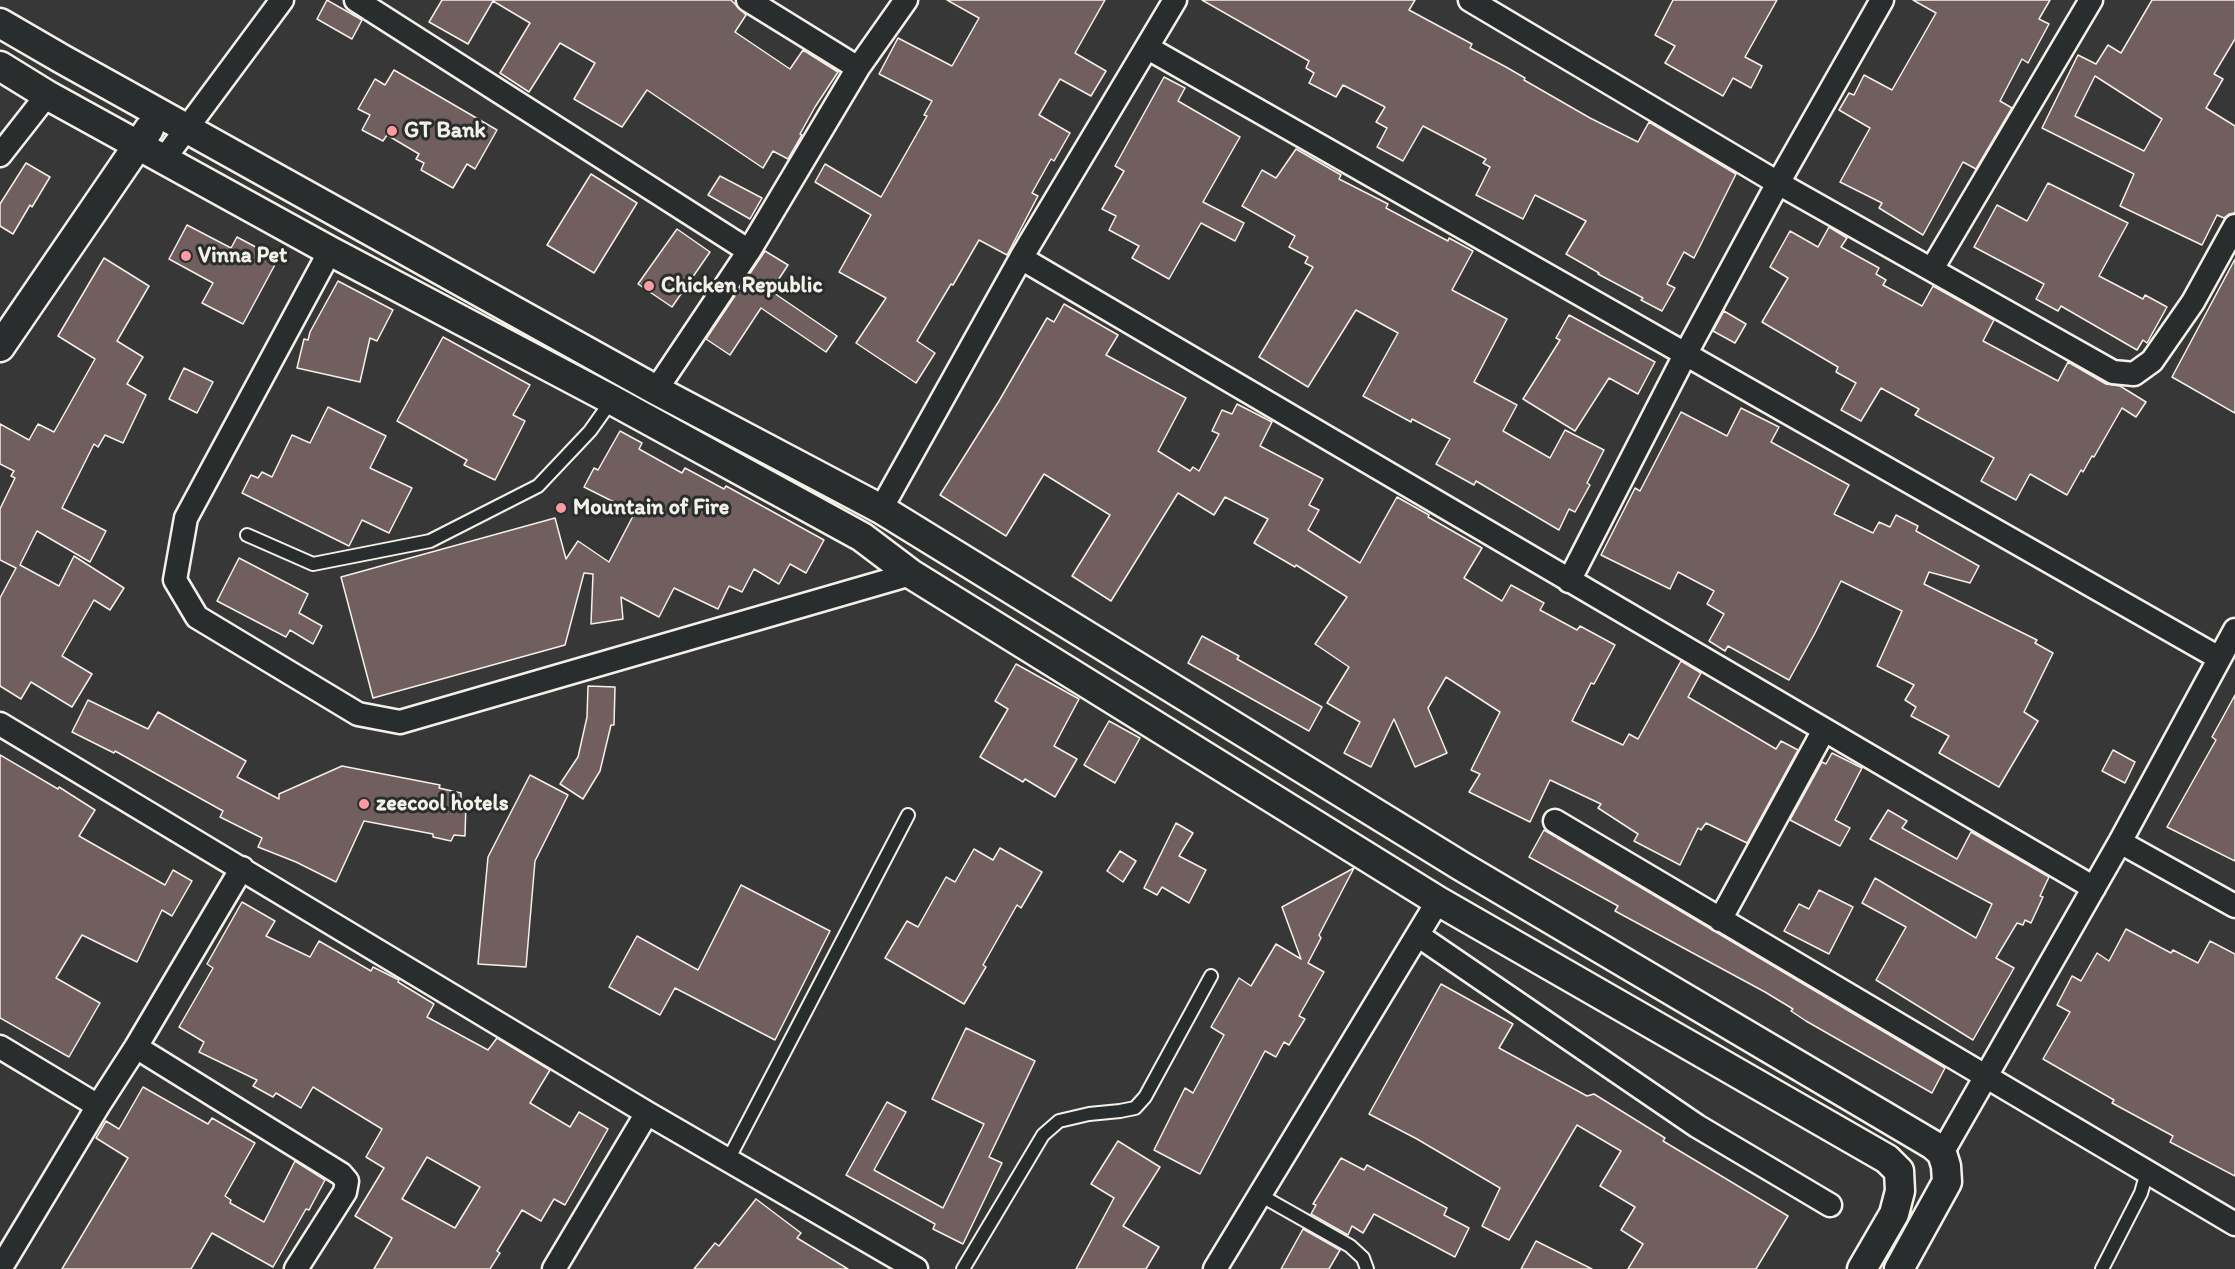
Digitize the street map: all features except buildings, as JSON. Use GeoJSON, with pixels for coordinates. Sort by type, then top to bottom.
{"type":"FeatureCollection","features":[{"type":"Feature","properties":{"kind":"street"},"geometry":{"type":"LineString","coordinates":[[164,159],[282,0]]}},
{"type":"Feature","properties":{"kind":"street"},"geometry":{"type":"LineString","coordinates":[[356,0],[749,251]]}},
{"type":"Feature","properties":{"kind":"street"},"geometry":{"type":"LineString","coordinates":[[748,0],[858,68]]}},
{"type":"Feature","properties":{"kind":"street"},"geometry":{"type":"LineString","coordinates":[[656,390],[749,251],[858,68],[906,0]]}},
{"type":"Feature","properties":{"kind":"street"},"geometry":{"type":"LineString","coordinates":[[881,509],[1021,258],[1175,0]]}},
{"type":"Feature","properties":{"kind":"street"},"geometry":{"type":"LineString","coordinates":[[1470,0],[1778,183],[2113,372],[2134,374],[2152,361],[2193,302],[2235,225]]}},
{"type":"Feature","properties":{"kind":"street"},"geometry":{"type":"LineString","coordinates":[[1569,580],[1685,355],[1778,183],[1882,0]]}},
{"type":"Feature","properties":{"kind":"street"},"geometry":{"type":"LineString","coordinates":[[1932,269],[2091,0]]}},
{"type":"Feature","properties":{"kind":"street"},"geometry":{"type":"LineString","coordinates":[[0,23],[656,390],[881,509],[1471,872],[1933,1145],[1942,1153],[1947,1182],[1899,1269]]}},
{"type":"Feature","properties":{"kind":"street"},"geometry":{"type":"LineString","coordinates":[[1148,48],[2218,658]]}},
{"type":"Feature","properties":{"kind":"street"},"geometry":{"type":"LineString","coordinates":[[0,66],[47,95],[330,251],[612,400],[862,537],[910,574],[1438,901],[1887,1159],[1899,1171],[1900,1191],[1894,1214],[1862,1269]]}},
{"type":"Feature","properties":{"kind":"street"},"geometry":{"type":"LineString","coordinates":[[0,155],[47,95]]}},
{"type":"Feature","properties":{"kind":"street"},"geometry":{"type":"LineString","coordinates":[[0,348],[159,114]]}},
{"type":"Feature","properties":{"kind":"street"},"geometry":{"type":"LineString","coordinates":[[330,251],[186,518],[176,580],[197,617],[358,714],[400,722],[910,574]]}},
{"type":"Feature","properties":{"kind":"street"},"geometry":{"type":"LineString","coordinates":[[1021,258],[2094,888]]}},
{"type":"Feature","properties":{"kind":"street"},"geometry":{"type":"LineString","coordinates":[[1942,1153],[2120,842],[2235,630]]}},
{"type":"Feature","properties":{"kind":"street"},"geometry":{"type":"LineString","coordinates":[[0,724],[647,1113],[916,1269]]}},
{"type":"Feature","properties":{"kind":"street"},"geometry":{"type":"LineString","coordinates":[[1720,920],[1824,730]]}},
{"type":"Feature","properties":{"kind":"street"},"geometry":{"type":"LineString","coordinates":[[1262,792],[1281,755]]}},
{"type":"Feature","properties":{"kind":"street"},"geometry":{"type":"LineString","coordinates":[[1555,821],[1985,1078],[2235,1224]]}},
{"type":"Feature","properties":{"kind":"street"},"geometry":{"type":"LineString","coordinates":[[2120,842],[2235,906]]}},
{"type":"Feature","properties":{"kind":"street"},"geometry":{"type":"LineString","coordinates":[[0,1269],[242,868]]}},
{"type":"Feature","properties":{"kind":"street"},"geometry":{"type":"LineString","coordinates":[[1215,1269],[1419,936],[1438,901]]}},
{"type":"Feature","properties":{"kind":"street"},"geometry":{"type":"LineString","coordinates":[[1419,936],[1697,1126],[1830,1205]]}},
{"type":"Feature","properties":{"kind":"street"},"geometry":{"type":"LineString","coordinates":[[0,1047],[98,1106]]}},
{"type":"Feature","properties":{"kind":"street"},"geometry":{"type":"LineString","coordinates":[[136,1047],[341,1174],[347,1181],[345,1192],[296,1269]]}},
{"type":"Feature","properties":{"kind":"street"},"geometry":{"type":"LineString","coordinates":[[554,1269],[647,1113]]}},
{"type":"Feature","properties":{"kind":"lane"},"geometry":{"type":"LineString","coordinates":[[247,535],[313,564],[430,541],[538,486],[590,431],[612,400]]}},
{"type":"Feature","properties":{"kind":"lane"},"geometry":{"type":"LineString","coordinates":[[728,1160],[908,815]]}},
{"type":"Feature","properties":{"kind":"lane"},"geometry":{"type":"LineString","coordinates":[[963,1269],[1042,1135],[1059,1121],[1089,1114],[1135,1108],[1144,1096],[1211,976]]}},
{"type":"Feature","properties":{"kind":"lane"},"geometry":{"type":"LineString","coordinates":[[2102,1269],[2141,1193],[2146,1172]]}},
{"type":"Feature","properties":{"kind":"lane"},"geometry":{"type":"LineString","coordinates":[[1260,1195],[1350,1246],[1363,1258],[1367,1269]]}},
{"type":"Feature","properties":{"kind":"place","name":"GT Bank"},"geometry":{"type":"Point","coordinates":[392,131]}},
{"type":"Feature","properties":{"kind":"place","name":"Vinna Pet"},"geometry":{"type":"Point","coordinates":[186,256]}},
{"type":"Feature","properties":{"kind":"place","name":"Chicken Republic"},"geometry":{"type":"Point","coordinates":[649,286]}},
{"type":"Feature","properties":{"kind":"place","name":"Mountain of Fire"},"geometry":{"type":"Point","coordinates":[561,508]}},
{"type":"Feature","properties":{"kind":"place","name":"zeecool hotels"},"geometry":{"type":"Point","coordinates":[364,804]}}]}
